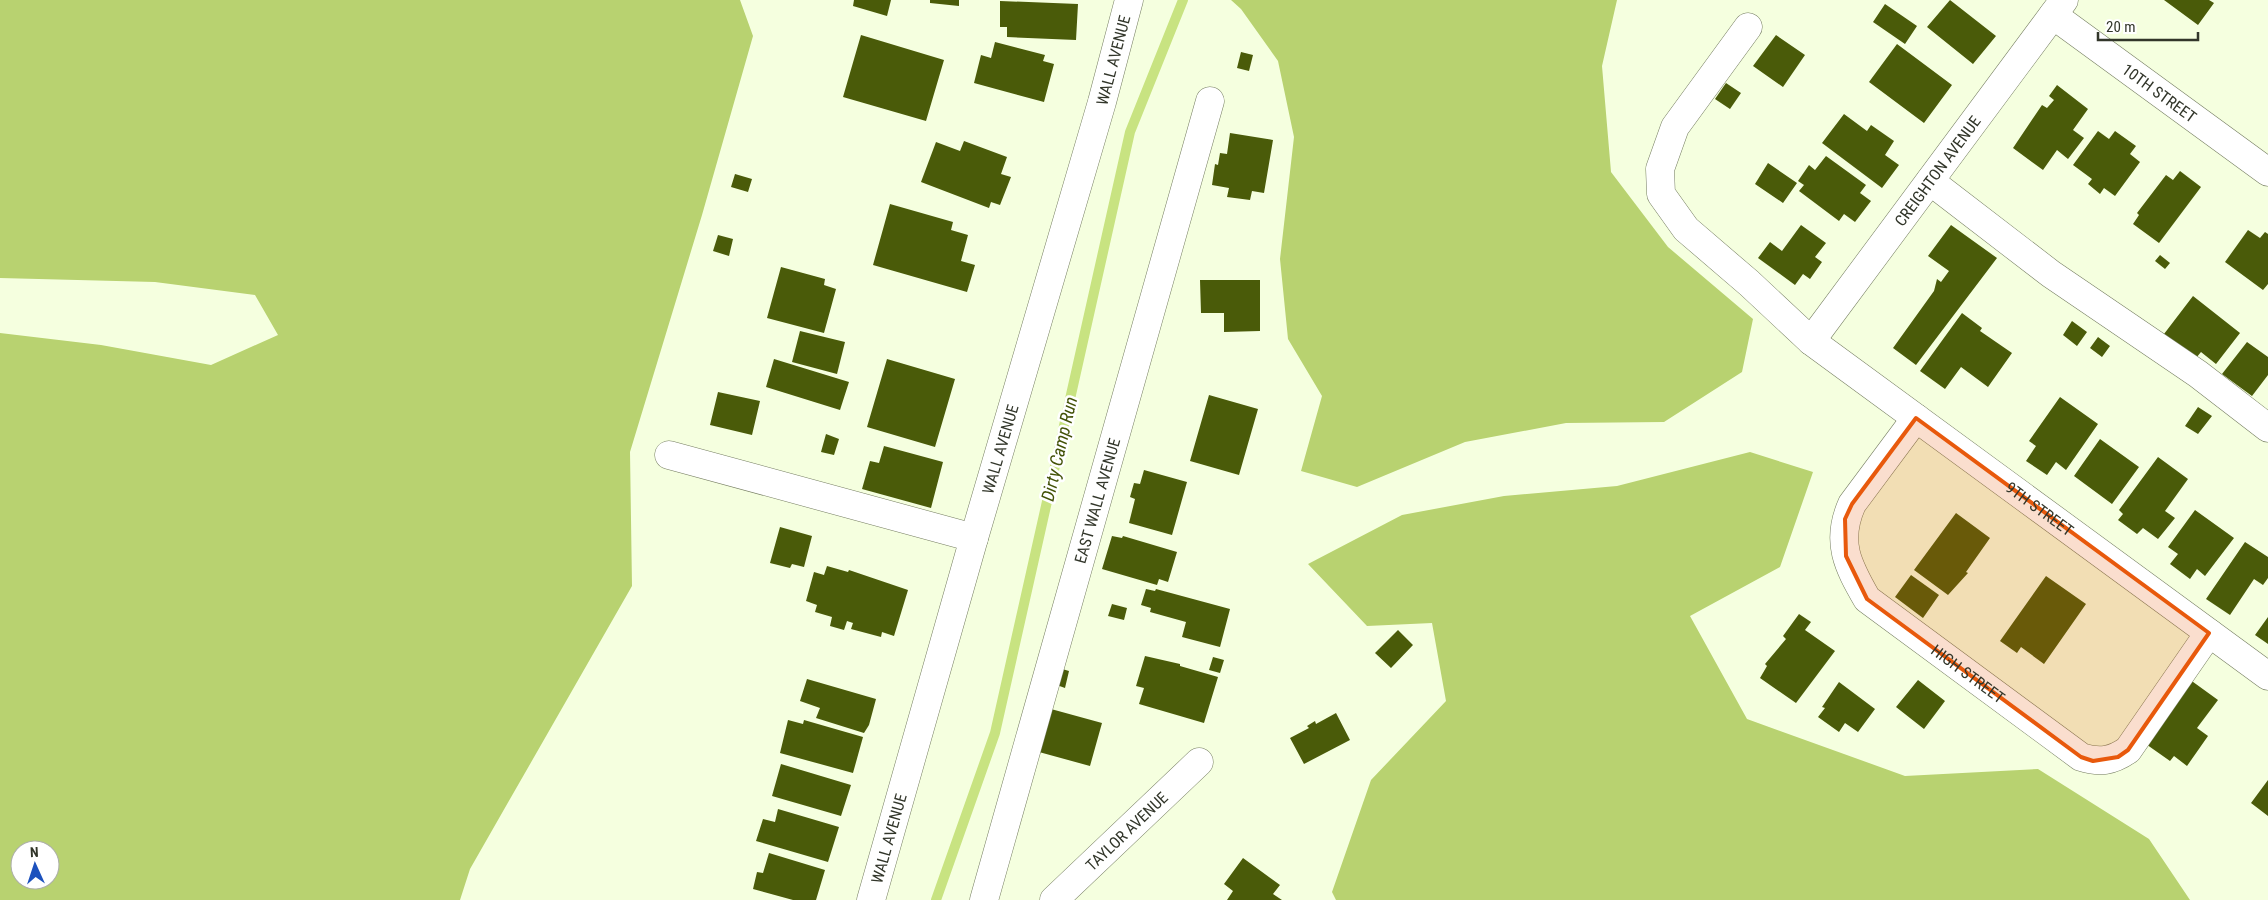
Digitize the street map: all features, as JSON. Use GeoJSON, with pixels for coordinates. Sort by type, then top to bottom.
{"type":"FeatureCollection","features":[{"type":"Feature","properties":{"kind":"street","name":"WALL AVENUE"},"geometry":{"type":"LineString","coordinates":[[871,900],[974,538],[1102,102],[1129,0]]}},
{"type":"Feature","properties":{"kind":"street","name":"10TH STREET"},"geometry":{"type":"LineString","coordinates":[[2058,8],[2268,172]]}},
{"type":"Feature","properties":{"kind":"street","name":"CREIGHTON AVENUE"},"geometry":{"type":"LineString","coordinates":[[1811,341],[2058,8]]}},
{"type":"Feature","properties":{"kind":"street","name":"9TH STREET"},"geometry":{"type":"LineString","coordinates":[[1748,27],[1675,127],[1660,168],[1661,194],[1686,229],[1749,283],[1811,341],[2268,676]]}},
{"type":"Feature","properties":{"kind":"street","name":"EAST WALL AVENUE"},"geometry":{"type":"LineString","coordinates":[[984,900],[1210,101]]}},
{"type":"Feature","properties":{"kind":"street"},"geometry":{"type":"LineString","coordinates":[[1930,181],[2050,274],[2198,374],[2268,428]]}},
{"type":"Feature","properties":{"kind":"street","name":"HIGH STREET"},"geometry":{"type":"LineString","coordinates":[[1916,418],[1852,504],[1845,519],[1843,536],[1846,556],[1854,577],[1867,599],[2073,751],[2093,761],[2106,761],[2118,757],[2128,750],[2209,632]]}},
{"type":"Feature","properties":{"kind":"street"},"geometry":{"type":"LineString","coordinates":[[669,455],[974,538]]}},
{"type":"Feature","properties":{"kind":"street","name":"TAYLOR AVENUE"},"geometry":{"type":"LineString","coordinates":[[1054,900],[1199,762]]}},
{"type":"Feature","properties":{"kind":"highlighted area"},"geometry":{"type":"Polygon","coordinates":[[[1916,418],[2209,633],[2128,750],[2118,757],[2093,761],[2081,757],[1867,599],[1846,556],[1845,519],[1852,504],[1916,418]]]}},
{"type":"Feature","properties":{"kind":"green space"},"geometry":{"type":"Polygon","coordinates":[[[0,0],[740,0],[753,36],[702,215],[630,452],[632,586],[470,869],[460,900],[0,900],[0,333],[101,345],[211,365],[278,335],[255,295],[155,282],[0,278],[0,0]]]}},
{"type":"Feature","properties":{"kind":"green space"},"geometry":{"type":"Polygon","coordinates":[[[1231,0],[1617,0],[1602,66],[1611,172],[1668,247],[1753,319],[1742,372],[1664,422],[1566,423],[1465,442],[1357,487],[1301,471],[1322,396],[1288,339],[1280,259],[1294,137],[1278,61],[1241,9],[1231,0]]]}},
{"type":"Feature","properties":{"kind":"green space"},"geometry":{"type":"Polygon","coordinates":[[[1750,452],[1813,472],[1780,567],[1690,616],[1747,719],[1905,776],[2038,769],[2149,839],[2190,900],[1336,900],[1332,892],[1371,780],[1446,701],[1432,623],[1367,626],[1308,564],[1402,515],[1504,496],[1617,486],[1750,452]]]}},
{"type":"Feature","properties":{"kind":"building"},"geometry":{"type":"Polygon","coordinates":[[[854,0],[891,0],[887,16],[853,6],[854,0]]]}},
{"type":"Feature","properties":{"kind":"building"},"geometry":{"type":"Polygon","coordinates":[[[930,0],[959,0],[959,6],[930,3],[930,0]]]}},
{"type":"Feature","properties":{"kind":"building"},"geometry":{"type":"Polygon","coordinates":[[[1950,0],[1996,36],[1973,64],[1927,27],[1950,0]]]}},
{"type":"Feature","properties":{"kind":"building"},"geometry":{"type":"Polygon","coordinates":[[[2164,0],[2209,0],[2214,3],[2198,25],[2164,0]]]}},
{"type":"Feature","properties":{"kind":"building"},"geometry":{"type":"Polygon","coordinates":[[[1000,1],[1078,4],[1076,40],[1007,37],[1007,27],[1000,27],[1000,1]]]}},
{"type":"Feature","properties":{"kind":"building"},"geometry":{"type":"Polygon","coordinates":[[[1885,4],[1917,26],[1905,44],[1873,22],[1885,4]]]}},
{"type":"Feature","properties":{"kind":"building"},"geometry":{"type":"Polygon","coordinates":[[[861,35],[944,60],[926,121],[843,97],[861,35]]]}},
{"type":"Feature","properties":{"kind":"building"},"geometry":{"type":"Polygon","coordinates":[[[1776,35],[1805,55],[1783,87],[1753,66],[1776,35]]]}},
{"type":"Feature","properties":{"kind":"building"},"geometry":{"type":"Polygon","coordinates":[[[995,42],[1045,55],[1043,61],[1054,64],[1044,102],[974,83],[981,55],[991,58],[995,42]]]}},
{"type":"Feature","properties":{"kind":"building"},"geometry":{"type":"Polygon","coordinates":[[[1897,44],[1952,85],[1924,123],[1869,82],[1897,44]]]}},
{"type":"Feature","properties":{"kind":"building"},"geometry":{"type":"Polygon","coordinates":[[[1241,52],[1253,55],[1249,71],[1237,68],[1241,52]]]}},
{"type":"Feature","properties":{"kind":"building"},"geometry":{"type":"Polygon","coordinates":[[[1726,83],[1741,93],[1730,109],[1715,99],[1726,83]]]}},
{"type":"Feature","properties":{"kind":"building"},"geometry":{"type":"Polygon","coordinates":[[[2057,85],[2088,109],[2073,130],[2084,138],[2068,159],[2057,150],[2043,170],[2013,148],[2042,105],[2047,108],[2054,100],[2049,96],[2057,85]]]}},
{"type":"Feature","properties":{"kind":"building"},"geometry":{"type":"Polygon","coordinates":[[[1844,114],[1867,131],[1871,125],[1894,141],[1885,155],[1899,165],[1882,188],[1822,143],[1844,114]]]}},
{"type":"Feature","properties":{"kind":"building"},"geometry":{"type":"Polygon","coordinates":[[[2098,131],[2109,139],[2115,131],[2136,146],[2130,154],[2140,162],[2115,196],[2104,188],[2100,194],[2088,184],[2092,179],[2073,165],[2098,131]]]}},
{"type":"Feature","properties":{"kind":"building"},"geometry":{"type":"Polygon","coordinates":[[[1230,133],[1273,140],[1264,193],[1252,191],[1250,200],[1227,197],[1229,188],[1212,185],[1215,164],[1218,165],[1220,153],[1227,154],[1230,133]]]}},
{"type":"Feature","properties":{"kind":"building"},"geometry":{"type":"Polygon","coordinates":[[[964,141],[1007,157],[1001,174],[1011,177],[1000,205],[991,202],[989,208],[921,182],[936,142],[960,151],[964,141]]]}},
{"type":"Feature","properties":{"kind":"building"},"geometry":{"type":"Polygon","coordinates":[[[1826,156],[1866,185],[1860,193],[1871,201],[1855,222],[1844,214],[1839,221],[1799,191],[1804,185],[1798,181],[1809,165],[1815,170],[1826,156]]]}},
{"type":"Feature","properties":{"kind":"building"},"geometry":{"type":"Polygon","coordinates":[[[1768,163],[1797,183],[1783,203],[1755,184],[1768,163]]]}},
{"type":"Feature","properties":{"kind":"building"},"geometry":{"type":"Polygon","coordinates":[[[2180,171],[2201,187],[2159,243],[2133,224],[2139,215],[2137,213],[2166,175],[2173,180],[2180,171]]]}},
{"type":"Feature","properties":{"kind":"building"},"geometry":{"type":"Polygon","coordinates":[[[735,174],[752,179],[748,192],[731,187],[735,174]]]}},
{"type":"Feature","properties":{"kind":"building"},"geometry":{"type":"Polygon","coordinates":[[[890,204],[953,222],[951,230],[968,235],[961,261],[975,265],[967,292],[873,265],[890,204]]]}},
{"type":"Feature","properties":{"kind":"building"},"geometry":{"type":"Polygon","coordinates":[[[1801,225],[1826,243],[1815,257],[1822,262],[1810,279],[1803,274],[1795,285],[1758,258],[1770,242],[1782,251],[1801,225]]]}},
{"type":"Feature","properties":{"kind":"building"},"geometry":{"type":"Polygon","coordinates":[[[1951,225],[1997,258],[1916,365],[1893,348],[1934,291],[1937,279],[1941,282],[1949,271],[1928,256],[1951,225]]]}},
{"type":"Feature","properties":{"kind":"building"},"geometry":{"type":"Polygon","coordinates":[[[2248,230],[2260,238],[2265,232],[2268,234],[2268,284],[2263,290],[2225,262],[2248,230]]]}},
{"type":"Feature","properties":{"kind":"building"},"geometry":{"type":"Polygon","coordinates":[[[718,235],[733,239],[729,256],[713,251],[718,235]]]}},
{"type":"Feature","properties":{"kind":"building"},"geometry":{"type":"Polygon","coordinates":[[[2160,255],[2170,263],[2165,269],[2155,261],[2160,255]]]}},
{"type":"Feature","properties":{"kind":"building"},"geometry":{"type":"Polygon","coordinates":[[[781,267],[825,279],[824,285],[836,289],[824,333],[767,318],[781,267]]]}},
{"type":"Feature","properties":{"kind":"building"},"geometry":{"type":"Polygon","coordinates":[[[1200,280],[1260,280],[1260,331],[1224,332],[1224,313],[1201,313],[1200,280]]]}},
{"type":"Feature","properties":{"kind":"building"},"geometry":{"type":"Polygon","coordinates":[[[2193,296],[2240,333],[2216,364],[2201,352],[2196,358],[2164,334],[2193,296]]]}},
{"type":"Feature","properties":{"kind":"building"},"geometry":{"type":"Polygon","coordinates":[[[1962,313],[1982,328],[1980,331],[2012,353],[1988,387],[1961,367],[1945,389],[1920,371],[1962,313]]]}},
{"type":"Feature","properties":{"kind":"building"},"geometry":{"type":"Polygon","coordinates":[[[2072,321],[2087,332],[2077,346],[2063,335],[2072,321]]]}},
{"type":"Feature","properties":{"kind":"building"},"geometry":{"type":"Polygon","coordinates":[[[800,331],[845,342],[837,374],[792,362],[800,331]]]}},
{"type":"Feature","properties":{"kind":"building"},"geometry":{"type":"Polygon","coordinates":[[[2098,337],[2110,346],[2102,357],[2090,348],[2098,337]]]}},
{"type":"Feature","properties":{"kind":"building"},"geometry":{"type":"Polygon","coordinates":[[[2247,342],[2268,357],[2268,375],[2252,396],[2222,374],[2247,342]]]}},
{"type":"Feature","properties":{"kind":"building"},"geometry":{"type":"Polygon","coordinates":[[[774,359],[849,382],[840,410],[766,387],[774,359]]]}},
{"type":"Feature","properties":{"kind":"building"},"geometry":{"type":"Polygon","coordinates":[[[887,359],[955,379],[935,447],[867,427],[887,359]]]}},
{"type":"Feature","properties":{"kind":"building"},"geometry":{"type":"Polygon","coordinates":[[[718,392],[760,401],[752,435],[710,425],[718,392]]]}},
{"type":"Feature","properties":{"kind":"building"},"geometry":{"type":"Polygon","coordinates":[[[1209,395],[1258,409],[1239,475],[1190,461],[1209,395]]]}},
{"type":"Feature","properties":{"kind":"building"},"geometry":{"type":"Polygon","coordinates":[[[2060,397],[2098,424],[2066,470],[2056,462],[2047,475],[2026,461],[2036,446],[2029,441],[2060,397]]]}},
{"type":"Feature","properties":{"kind":"building"},"geometry":{"type":"Polygon","coordinates":[[[2198,407],[2212,416],[2198,434],[2185,426],[2198,407]]]}},
{"type":"Feature","properties":{"kind":"building"},"geometry":{"type":"Polygon","coordinates":[[[826,434],[839,439],[834,455],[821,452],[826,434]]]}},
{"type":"Feature","properties":{"kind":"building"},"geometry":{"type":"Polygon","coordinates":[[[2100,439],[2139,467],[2112,504],[2074,476],[2100,439]]]}},
{"type":"Feature","properties":{"kind":"building"},"geometry":{"type":"Polygon","coordinates":[[[884,446],[943,462],[931,508],[862,489],[870,461],[879,463],[884,446]]]}},
{"type":"Feature","properties":{"kind":"building"},"geometry":{"type":"Polygon","coordinates":[[[2158,457],[2188,479],[2165,511],[2175,518],[2158,539],[2143,528],[2137,534],[2118,520],[2123,514],[2119,510],[2158,457]]]}},
{"type":"Feature","properties":{"kind":"building"},"geometry":{"type":"Polygon","coordinates":[[[1144,470],[1187,482],[1172,535],[1129,523],[1135,499],[1130,497],[1134,483],[1140,484],[1144,470]]]}},
{"type":"Feature","properties":{"kind":"building"},"geometry":{"type":"Polygon","coordinates":[[[2195,510],[2234,538],[2205,576],[2197,569],[2190,579],[2170,564],[2178,554],[2168,547],[2195,510]]]}},
{"type":"Feature","properties":{"kind":"building"},"geometry":{"type":"Polygon","coordinates":[[[1956,513],[1990,538],[1966,572],[1968,573],[1948,595],[1914,570],[1956,513]]]}},
{"type":"Feature","properties":{"kind":"building"},"geometry":{"type":"Polygon","coordinates":[[[780,527],[812,536],[804,567],[792,564],[790,568],[770,563],[780,527]]]}},
{"type":"Feature","properties":{"kind":"building"},"geometry":{"type":"Polygon","coordinates":[[[1112,536],[1122,538],[1123,536],[1177,552],[1168,582],[1159,579],[1157,585],[1102,569],[1112,536]]]}},
{"type":"Feature","properties":{"kind":"building"},"geometry":{"type":"Polygon","coordinates":[[[2245,542],[2268,557],[2268,578],[2263,585],[2254,579],[2230,615],[2206,599],[2245,542]]]}},
{"type":"Feature","properties":{"kind":"building"},"geometry":{"type":"Polygon","coordinates":[[[827,566],[848,572],[849,570],[908,590],[894,636],[882,632],[881,637],[851,629],[853,623],[847,621],[844,630],[830,626],[832,617],[815,612],[817,605],[806,601],[814,572],[824,575],[827,566]]]}},
{"type":"Feature","properties":{"kind":"building"},"geometry":{"type":"Polygon","coordinates":[[[1911,575],[1939,595],[1923,618],[1895,597],[1911,575]]]}},
{"type":"Feature","properties":{"kind":"building"},"geometry":{"type":"Polygon","coordinates":[[[2046,576],[2086,604],[2044,664],[2021,647],[2017,653],[2000,641],[2046,576]]]}},
{"type":"Feature","properties":{"kind":"building"},"geometry":{"type":"Polygon","coordinates":[[[1146,589],[1155,591],[1156,589],[1230,609],[1220,647],[1182,637],[1186,622],[1150,612],[1151,608],[1141,605],[1146,589]]]}},
{"type":"Feature","properties":{"kind":"building"},"geometry":{"type":"Polygon","coordinates":[[[1112,604],[1127,608],[1124,620],[1108,616],[1112,604]]]}},
{"type":"Feature","properties":{"kind":"building"},"geometry":{"type":"Polygon","coordinates":[[[1799,614],[1811,622],[1805,630],[1835,651],[1796,703],[1760,678],[1767,666],[1765,664],[1786,639],[1783,636],[1799,614]]]}},
{"type":"Feature","properties":{"kind":"building"},"geometry":{"type":"Polygon","coordinates":[[[2268,617],[2268,644],[2255,635],[2268,617]]]}},
{"type":"Feature","properties":{"kind":"building"},"geometry":{"type":"Polygon","coordinates":[[[1398,630],[1413,645],[1391,668],[1375,653],[1398,630]]]}},
{"type":"Feature","properties":{"kind":"building"},"geometry":{"type":"Polygon","coordinates":[[[1145,656],[1180,664],[1180,666],[1218,677],[1204,723],[1139,704],[1144,688],[1136,686],[1145,656]]]}},
{"type":"Feature","properties":{"kind":"building"},"geometry":{"type":"Polygon","coordinates":[[[1213,657],[1224,660],[1220,673],[1209,670],[1213,657]]]}},
{"type":"Feature","properties":{"kind":"building"},"geometry":{"type":"Polygon","coordinates":[[[1059,668],[1069,671],[1065,688],[1054,684],[1059,668]]]}},
{"type":"Feature","properties":{"kind":"building"},"geometry":{"type":"Polygon","coordinates":[[[807,679],[876,699],[869,725],[864,733],[816,718],[820,708],[800,701],[807,679]]]}},
{"type":"Feature","properties":{"kind":"building"},"geometry":{"type":"Polygon","coordinates":[[[2189,679],[2218,700],[2197,728],[2208,736],[2187,766],[2174,756],[2170,761],[2143,742],[2189,679]]]}},
{"type":"Feature","properties":{"kind":"building"},"geometry":{"type":"Polygon","coordinates":[[[1918,680],[1945,701],[1924,729],[1896,707],[1918,680]]]}},
{"type":"Feature","properties":{"kind":"building"},"geometry":{"type":"Polygon","coordinates":[[[1839,682],[1875,709],[1858,732],[1845,723],[1839,732],[1818,717],[1825,708],[1822,707],[1839,682]]]}},
{"type":"Feature","properties":{"kind":"building"},"geometry":{"type":"Polygon","coordinates":[[[1051,709],[1102,723],[1090,766],[1039,752],[1051,709]]]}},
{"type":"Feature","properties":{"kind":"building"},"geometry":{"type":"Polygon","coordinates":[[[1336,713],[1350,740],[1304,764],[1290,738],[1309,728],[1307,726],[1315,721],[1316,724],[1336,713]]]}},
{"type":"Feature","properties":{"kind":"building"},"geometry":{"type":"Polygon","coordinates":[[[788,720],[803,724],[804,720],[863,737],[853,773],[780,753],[788,720]]]}},
{"type":"Feature","properties":{"kind":"building"},"geometry":{"type":"Polygon","coordinates":[[[781,764],[851,785],[841,816],[772,796],[781,764]]]}},
{"type":"Feature","properties":{"kind":"building"},"geometry":{"type":"Polygon","coordinates":[[[2268,780],[2268,816],[2251,803],[2268,780]]]}},
{"type":"Feature","properties":{"kind":"building"},"geometry":{"type":"Polygon","coordinates":[[[778,809],[839,827],[828,862],[756,841],[763,819],[775,822],[778,809]]]}},
{"type":"Feature","properties":{"kind":"building"},"geometry":{"type":"Polygon","coordinates":[[[769,853],[825,870],[816,900],[793,900],[753,889],[757,872],[763,873],[769,853]]]}},
{"type":"Feature","properties":{"kind":"building"},"geometry":{"type":"Polygon","coordinates":[[[1243,858],[1280,885],[1273,894],[1282,900],[1227,900],[1233,891],[1224,884],[1243,858]]]}},
{"type":"Feature","properties":{"kind":"waterway","name":"Dirty Camp Run"},"geometry":{"type":"LineString","coordinates":[[936,900],[995,733],[1130,132],[1183,0]]}}]}
